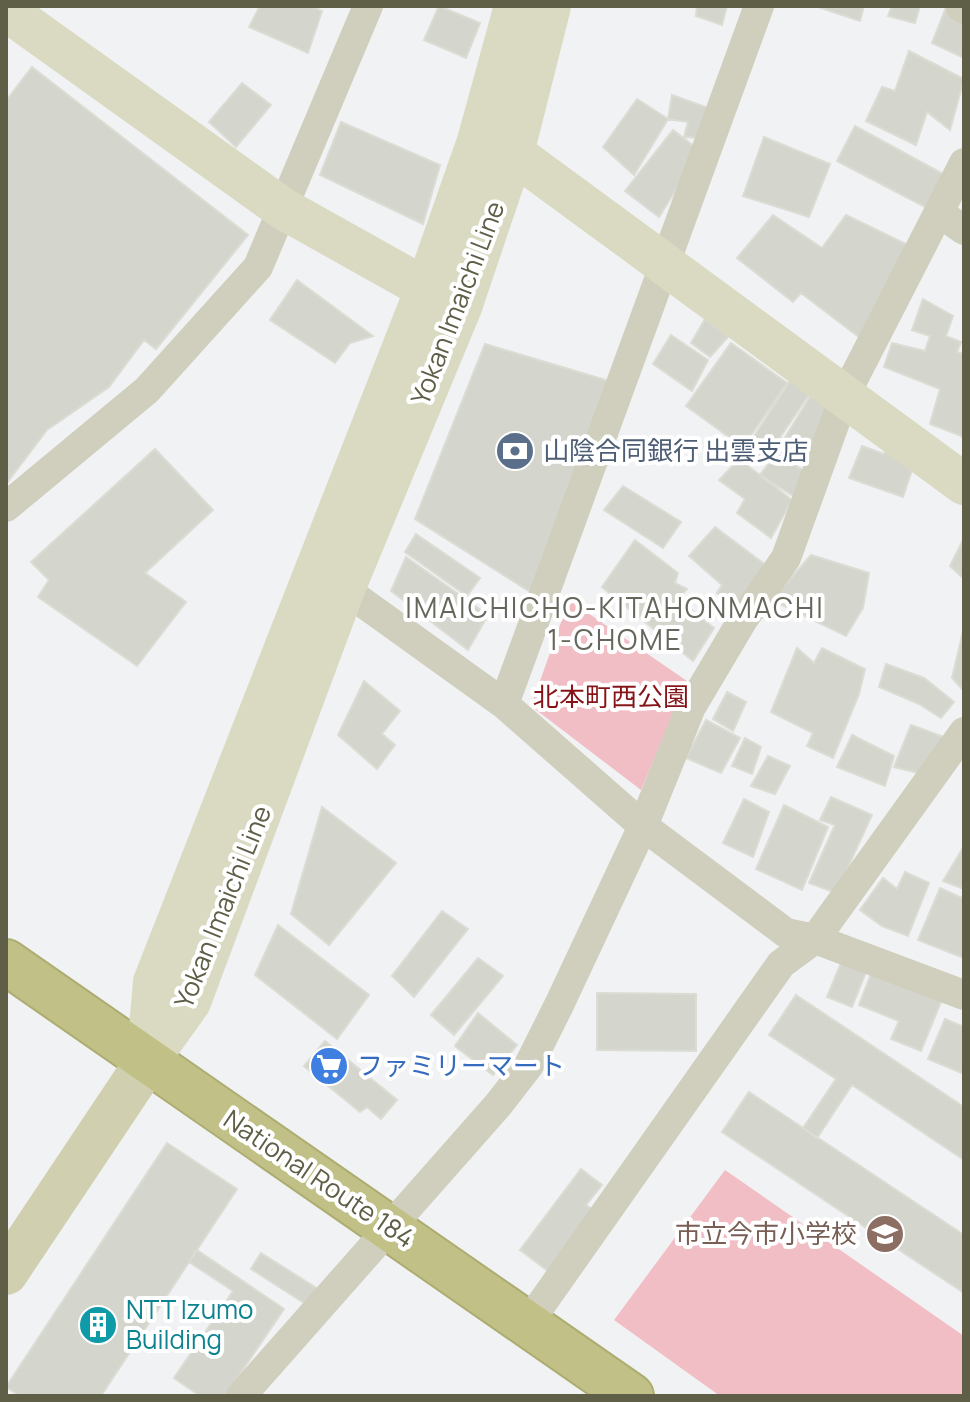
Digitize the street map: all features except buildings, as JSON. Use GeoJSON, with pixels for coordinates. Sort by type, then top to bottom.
{"type":"FeatureCollection","features":[{"type":"Feature","properties":{"kind":"highway","name":"National Route 184"},"geometry":{"type":"LineString","coordinates":[[6,962],[631,1396]]}},
{"type":"Feature","properties":{"kind":"main road","name":"Yokan Imaichi Line"},"geometry":{"type":"LineString","coordinates":[[496,147],[515,6]]}},
{"type":"Feature","properties":{"kind":"main road","name":"Yokan Imaichi Line"},"geometry":{"type":"LineString","coordinates":[[147,1062],[190,1002],[327,583],[444,298],[496,147],[550,6]]}},
{"type":"Feature","properties":{"kind":"main road"},"geometry":{"type":"LineString","coordinates":[[14,16],[282,208],[444,298]]}},
{"type":"Feature","properties":{"kind":"main road"},"geometry":{"type":"LineString","coordinates":[[496,147],[665,262],[964,484]]}},
{"type":"Feature","properties":{"kind":"main road"},"geometry":{"type":"LineString","coordinates":[[6,1273],[147,1062]]}},
{"type":"Feature","properties":{"kind":"street"},"geometry":{"type":"LineString","coordinates":[[6,507],[147,390],[258,267],[368,6]]}},
{"type":"Feature","properties":{"kind":"street"},"geometry":{"type":"LineString","coordinates":[[504,704],[759,6]]}},
{"type":"Feature","properties":{"kind":"street"},"geometry":{"type":"LineString","coordinates":[[241,1396],[498,1105],[529,1065],[643,826],[691,707],[742,621],[786,558],[844,397],[952,222],[964,163]]}},
{"type":"Feature","properties":{"kind":"street"},"geometry":{"type":"LineString","coordinates":[[327,583],[504,704],[643,826],[786,933],[815,939],[964,995]]}},
{"type":"Feature","properties":{"kind":"street"},"geometry":{"type":"LineString","coordinates":[[528,1323],[781,964],[815,939],[963,734]]}},
{"type":"Feature","properties":{"kind":"green space","name":"北本町西公園"},"geometry":{"type":"Polygon","coordinates":[[[569,600],[687,681],[641,790],[531,706],[569,600]]]}},
{"type":"Feature","properties":{"kind":"green space"},"geometry":{"type":"Polygon","coordinates":[[[725,1170],[964,1336],[964,1396],[720,1396],[614,1320],[725,1170]]]}},
{"type":"Feature","properties":{"kind":"place","name":"山陰合同銀行 出雲支店"},"geometry":{"type":"Point","coordinates":[515,451]}},
{"type":"Feature","properties":{"kind":"place","name":"ファミリーマート"},"geometry":{"type":"Point","coordinates":[329,1066]}},
{"type":"Feature","properties":{"kind":"place","name":"市立今市小学校"},"geometry":{"type":"Point","coordinates":[885,1234]}},
{"type":"Feature","properties":{"kind":"place","name":"NTT Izumo Building"},"geometry":{"type":"Point","coordinates":[98,1325]}},
{"type":"Feature","properties":{"kind":"district","name":"IMAICHICHO-KITAHONMACHI 1-CHOME"},"geometry":{"type":"Point","coordinates":[615,624]}}]}
